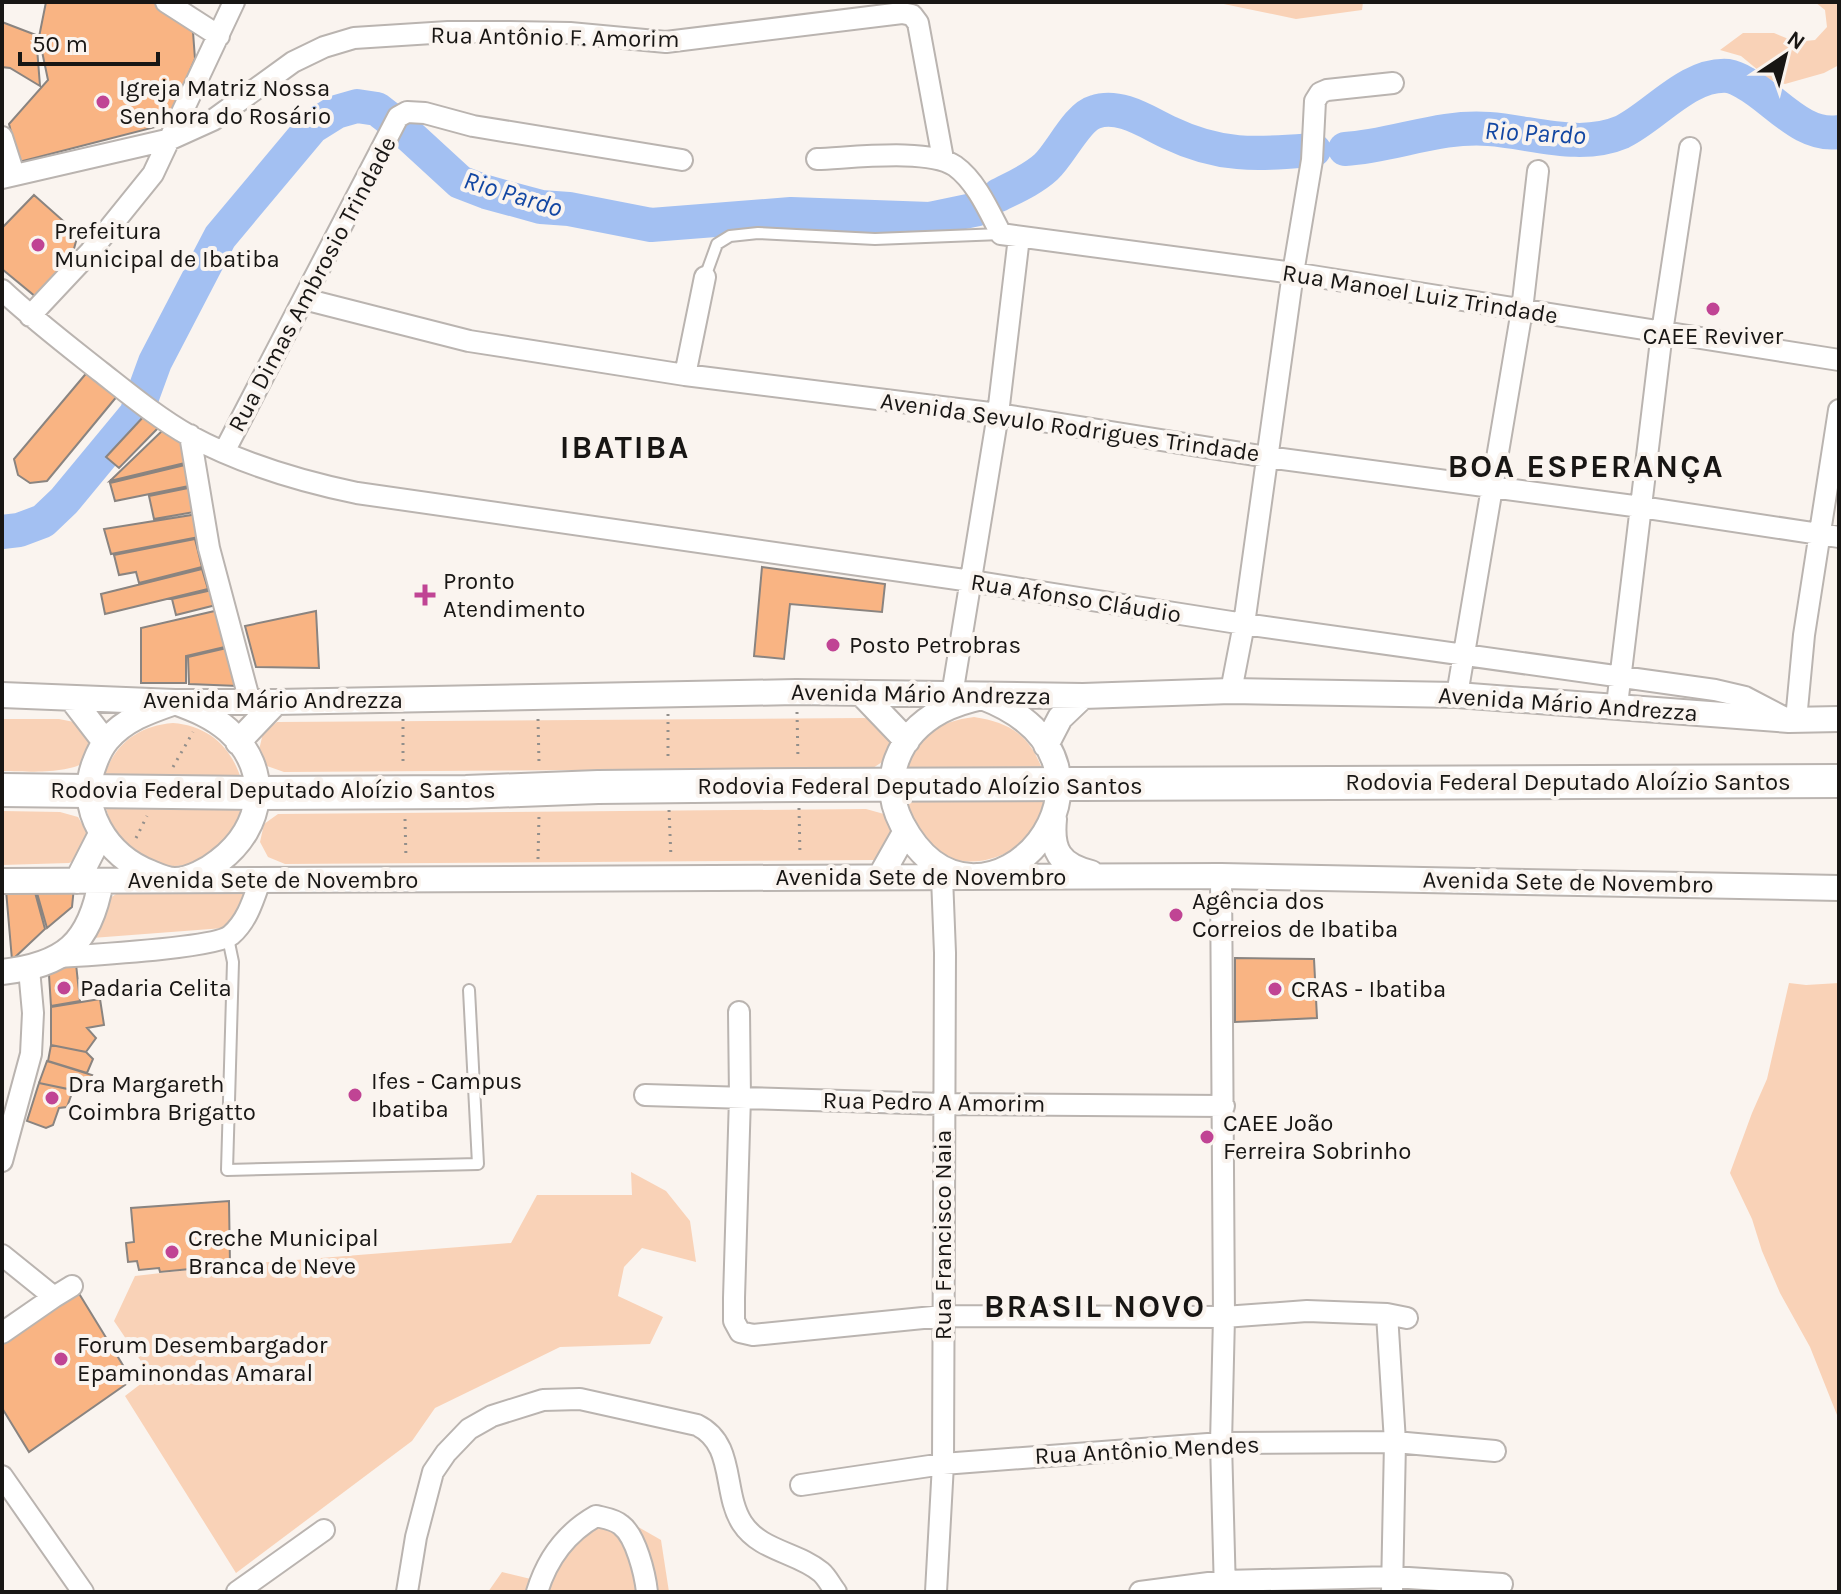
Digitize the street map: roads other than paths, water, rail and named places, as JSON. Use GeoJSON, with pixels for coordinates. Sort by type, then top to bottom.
{"type":"FeatureCollection","features":[{"type":"Feature","properties":{"kind":"highway","name":"Rodovia Federal Deputado Aloízio Santos"},"geometry":{"type":"LineString","coordinates":[[2,790],[259,793],[890,786],[1056,799],[1839,781]]}},
{"type":"Feature","properties":{"kind":"street"},"geometry":{"type":"LineString","coordinates":[[166,2],[219,36]]}},
{"type":"Feature","properties":{"kind":"street"},"geometry":{"type":"LineString","coordinates":[[30,316],[153,174],[234,2]]}},
{"type":"Feature","properties":{"kind":"street","name":"Rua Antônio F. Amorim"},"geometry":{"type":"LineString","coordinates":[[8,176],[171,139],[213,120],[293,62],[324,47],[354,38],[510,32],[570,33],[666,42],[902,13],[912,15],[918,23],[943,159]]}},
{"type":"Feature","properties":{"kind":"street"},"geometry":{"type":"LineString","coordinates":[[1231,691],[1244,624],[1312,154],[1315,101],[1320,93],[1393,83]]}},
{"type":"Feature","properties":{"kind":"street","name":"Rua Dimas Ambrosio Trindade"},"geometry":{"type":"LineString","coordinates":[[224,452],[398,117],[407,112],[425,113],[473,126],[682,160]]}},
{"type":"Feature","properties":{"kind":"street"},"geometry":{"type":"LineString","coordinates":[[2,137],[8,176]]}},
{"type":"Feature","properties":{"kind":"street"},"geometry":{"type":"LineString","coordinates":[[1617,705],[1662,332],[1690,148]]}},
{"type":"Feature","properties":{"kind":"street"},"geometry":{"type":"LineString","coordinates":[[817,159],[913,156],[943,159],[968,178],[1000,225],[998,414],[952,695]]}},
{"type":"Feature","properties":{"kind":"street"},"geometry":{"type":"LineString","coordinates":[[1457,695],[1522,310],[1538,171]]}},
{"type":"Feature","properties":{"kind":"street","name":"Rua Manoel Luiz Trindade"},"geometry":{"type":"LineString","coordinates":[[1000,225],[1839,360]]}},
{"type":"Feature","properties":{"kind":"street"},"geometry":{"type":"LineString","coordinates":[[685,375],[705,277]]}},
{"type":"Feature","properties":{"kind":"street","name":"Rua Afonso Cláudio"},"geometry":{"type":"LineString","coordinates":[[2,290],[30,316],[143,405],[190,435],[275,473],[357,493],[1715,690],[1745,697],[1793,720]]}},
{"type":"Feature","properties":{"kind":"street","name":"Avenida Sevulo Rodrigues Trindade"},"geometry":{"type":"LineString","coordinates":[[304,299],[469,341],[685,375],[998,414],[1267,457],[1641,507],[1829,536]]}},
{"type":"Feature","properties":{"kind":"street"},"geometry":{"type":"LineString","coordinates":[[1793,720],[1804,635],[1829,536],[1839,410]]}},
{"type":"Feature","properties":{"kind":"street"},"geometry":{"type":"LineString","coordinates":[[190,435],[209,548],[250,702]]}},
{"type":"Feature","properties":{"kind":"street","name":"Avenida Mário Andrezza"},"geometry":{"type":"LineString","coordinates":[[2,695],[175,702],[276,702],[796,692],[982,697],[1231,691],[1457,695],[1793,720],[1839,719]]}},
{"type":"Feature","properties":{"kind":"street"},"geometry":{"type":"LineString","coordinates":[[862,694],[907,741]]}},
{"type":"Feature","properties":{"kind":"street"},"geometry":{"type":"LineString","coordinates":[[1046,745],[1060,718],[1083,696]]}},
{"type":"Feature","properties":{"kind":"street"},"geometry":{"type":"LineString","coordinates":[[1056,799],[1046,835],[1032,852],[1015,865],[973,878],[928,857],[906,831],[893,802],[890,786],[893,770],[907,741],[922,724],[940,711],[982,697],[1018,715],[1046,745],[1055,764],[1056,799],[1053,834],[1056,850],[1064,863],[1076,870],[1105,877]]}},
{"type":"Feature","properties":{"kind":"street"},"geometry":{"type":"LineString","coordinates":[[72,699],[105,742]]}},
{"type":"Feature","properties":{"kind":"street"},"geometry":{"type":"LineString","coordinates":[[175,702],[215,720],[238,742],[253,768],[259,793],[250,824],[235,847],[214,865],[174,880],[142,869],[125,859],[101,834],[89,792],[91,774],[105,742],[130,720],[175,702]]}},
{"type":"Feature","properties":{"kind":"street"},"geometry":{"type":"LineString","coordinates":[[238,742],[276,702]]}},
{"type":"Feature","properties":{"kind":"street"},"geometry":{"type":"LineString","coordinates":[[880,877],[906,831]]}},
{"type":"Feature","properties":{"kind":"street"},"geometry":{"type":"LineString","coordinates":[[61,957],[82,934],[95,912],[89,874],[101,834]]}},
{"type":"Feature","properties":{"kind":"street","name":"Avenida Sete de Novembro"},"geometry":{"type":"LineString","coordinates":[[2,881],[89,874],[174,880],[260,881],[1221,876],[1839,888]]}},
{"type":"Feature","properties":{"kind":"street"},"geometry":{"type":"LineString","coordinates":[[1221,876],[1224,1587]]}},
{"type":"Feature","properties":{"kind":"street","name":"Rua Francisco Naia"},"geometry":{"type":"LineString","coordinates":[[936,1592],[943,1464],[945,953],[942,877]]}},
{"type":"Feature","properties":{"kind":"street"},"geometry":{"type":"LineString","coordinates":[[2,972],[29,969],[61,957],[149,951],[228,938],[246,919],[260,881]]}},
{"type":"Feature","properties":{"kind":"street"},"geometry":{"type":"LineString","coordinates":[[4,1149],[33,1034],[29,969]]}},
{"type":"Feature","properties":{"kind":"street"},"geometry":{"type":"LineString","coordinates":[[739,1012],[734,1321],[740,1332],[753,1335],[943,1316],[1224,1317],[1307,1311],[1397,1316],[1392,1584]]}},
{"type":"Feature","properties":{"kind":"street","name":"Rua Pedro A Amorim"},"geometry":{"type":"LineString","coordinates":[[645,1095],[943,1104],[1224,1106]]}},
{"type":"Feature","properties":{"kind":"street"},"geometry":{"type":"LineString","coordinates":[[2,1255],[54,1297]]}},
{"type":"Feature","properties":{"kind":"street"},"geometry":{"type":"LineString","coordinates":[[2,1333],[72,1286]]}},
{"type":"Feature","properties":{"kind":"street"},"geometry":{"type":"LineString","coordinates":[[407,1592],[416,1537],[433,1472],[446,1453],[469,1429],[492,1416],[543,1400],[580,1399],[697,1425],[707,1430],[717,1442],[730,1476],[740,1521],[753,1537],[821,1572],[836,1592]]}},
{"type":"Feature","properties":{"kind":"street","name":"Rua Antônio Mendes"},"geometry":{"type":"LineString","coordinates":[[801,1485],[943,1464],[1221,1443],[1395,1442],[1495,1451]]}},
{"type":"Feature","properties":{"kind":"street"},"geometry":{"type":"LineString","coordinates":[[2,1476],[8,1500],[83,1592]]}},
{"type":"Feature","properties":{"kind":"street"},"geometry":{"type":"LineString","coordinates":[[537,1592],[552,1557],[563,1542],[596,1516],[621,1524],[628,1532],[645,1576],[647,1592]]}},
{"type":"Feature","properties":{"kind":"street"},"geometry":{"type":"LineString","coordinates":[[237,1592],[262,1586],[324,1530]]}},
{"type":"Feature","properties":{"kind":"street"},"geometry":{"type":"LineString","coordinates":[[1140,1592],[1224,1587],[1502,1584]]}},
{"type":"Feature","properties":{"kind":"lane"},"geometry":{"type":"LineString","coordinates":[[705,277],[717,244],[730,236],[758,233],[875,239],[1000,225]]}},
{"type":"Feature","properties":{"kind":"lane"},"geometry":{"type":"LineString","coordinates":[[228,938],[233,962],[227,1170],[478,1164],[469,990]]}},
{"type":"Feature","properties":{"kind":"waterway","name":"Rio Pardo"},"geometry":{"type":"LineString","coordinates":[[1345,149],[1470,129],[1573,140],[1606,137],[1634,125],[1699,81],[1728,76],[1756,90],[1801,123],[1813,129],[1839,132]]}},
{"type":"Feature","properties":{"kind":"waterway","name":"Rio Pardo"},"geometry":{"type":"LineString","coordinates":[[2,532],[19,530],[43,521],[64,501],[136,414],[155,362],[220,237],[312,127],[336,112],[357,106],[377,109],[460,182],[486,192],[541,207],[569,209],[651,225],[791,214],[930,219],[978,209]]}},
{"type":"Feature","properties":{"kind":"waterway","name":"Rio Pardo"},"geometry":{"type":"LineString","coordinates":[[999,195],[1041,171],[1088,115],[1104,110],[1124,112],[1207,147],[1258,153],[1314,150]]}},
{"type":"Feature","properties":{"kind":"place","name":"Igreja Matriz Nossa Senhora do Rosário"},"geometry":{"type":"Point","coordinates":[103,102]}},
{"type":"Feature","properties":{"kind":"place","name":"Prefeitura Municipal de Ibatiba"},"geometry":{"type":"Point","coordinates":[38,245]}},
{"type":"Feature","properties":{"kind":"place","name":"CAEE Reviver"},"geometry":{"type":"Point","coordinates":[1713,309]}},
{"type":"Feature","properties":{"kind":"place","name":"Pronto Atendimento"},"geometry":{"type":"Point","coordinates":[425,595]}},
{"type":"Feature","properties":{"kind":"place","name":"Posto Petrobras"},"geometry":{"type":"Point","coordinates":[833,645]}},
{"type":"Feature","properties":{"kind":"place","name":"Agência dos Correios de Ibatiba"},"geometry":{"type":"Point","coordinates":[1176,915]}},
{"type":"Feature","properties":{"kind":"place","name":"Padaria Celita"},"geometry":{"type":"Point","coordinates":[64,988]}},
{"type":"Feature","properties":{"kind":"place","name":"CRAS - Ibatiba"},"geometry":{"type":"Point","coordinates":[1275,989]}},
{"type":"Feature","properties":{"kind":"place","name":"Ifes - Campus Ibatiba"},"geometry":{"type":"Point","coordinates":[355,1095]}},
{"type":"Feature","properties":{"kind":"place","name":"Drª Margareth Coimbra Brigatto"},"geometry":{"type":"Point","coordinates":[52,1098]}},
{"type":"Feature","properties":{"kind":"place","name":"CAEE João Ferreira Sobrinho"},"geometry":{"type":"Point","coordinates":[1207,1137]}},
{"type":"Feature","properties":{"kind":"place","name":"Creche Municipal Branca de Neve"},"geometry":{"type":"Point","coordinates":[172,1252]}},
{"type":"Feature","properties":{"kind":"place","name":"Forum Desembargador Epaminondas Amaral"},"geometry":{"type":"Point","coordinates":[61,1359]}},
{"type":"Feature","properties":{"kind":"district","name":"IBATIBA"},"geometry":{"type":"Point","coordinates":[625,447]}},
{"type":"Feature","properties":{"kind":"district","name":"BOA ESPERANÇA"},"geometry":{"type":"Point","coordinates":[1586,466]}},
{"type":"Feature","properties":{"kind":"district","name":"BRASIL NOVO"},"geometry":{"type":"Point","coordinates":[1095,1306]}}]}
